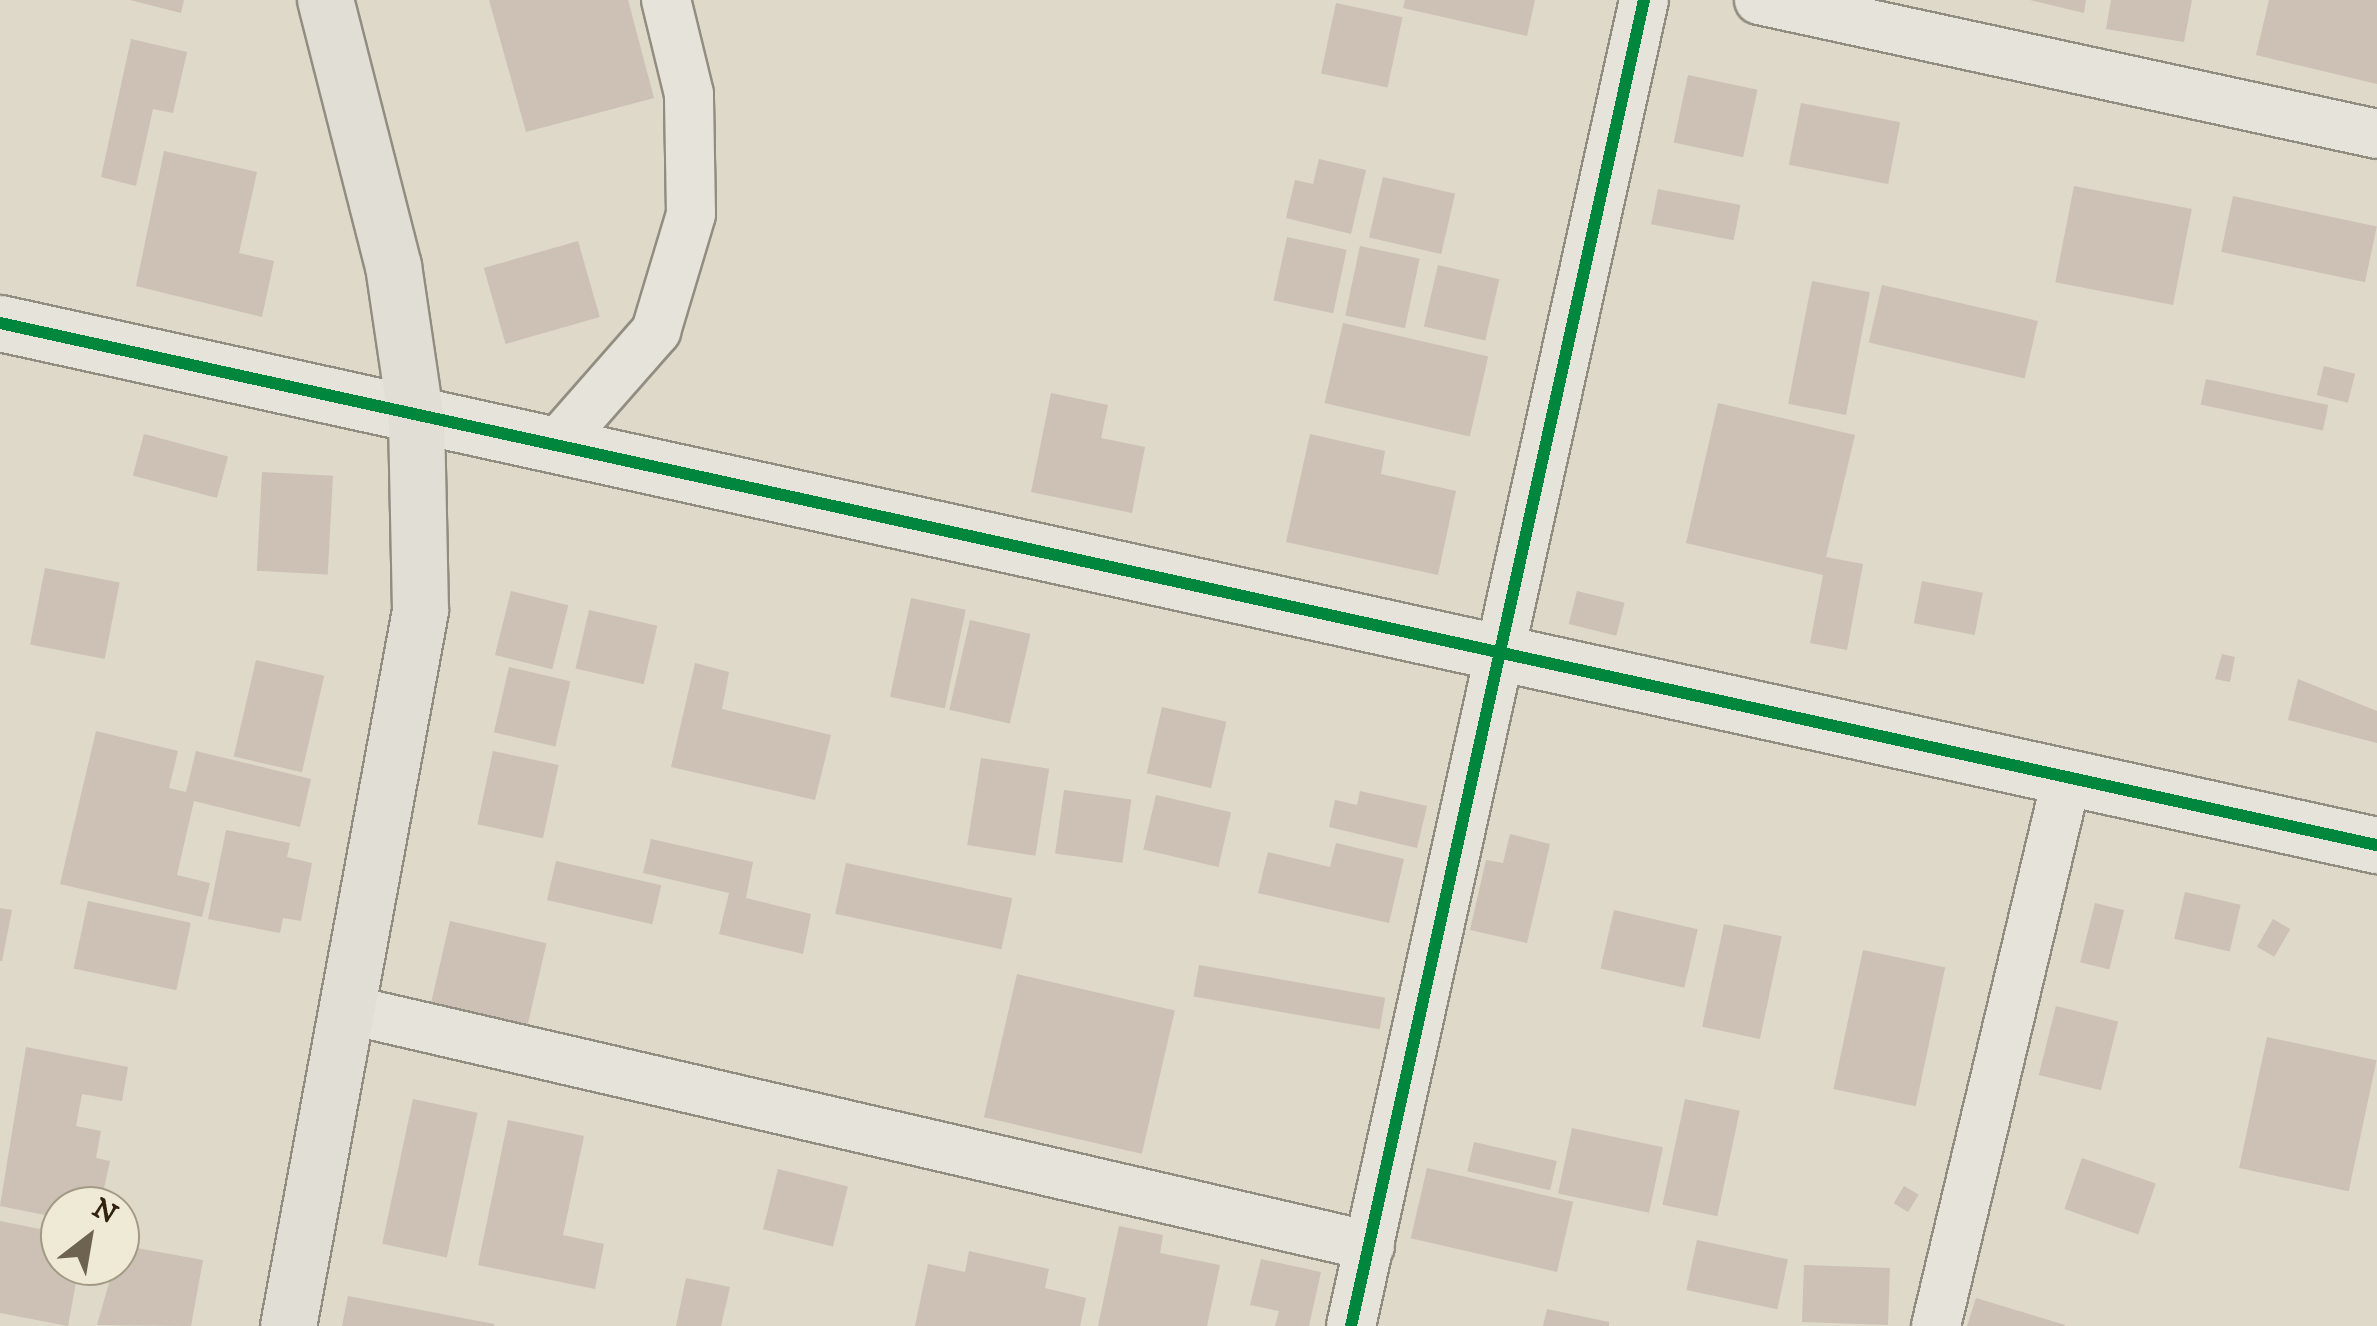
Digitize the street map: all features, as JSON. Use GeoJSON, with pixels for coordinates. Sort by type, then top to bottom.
{"type":"FeatureCollection","features":[{"type":"Feature","properties":{"kind":"main road"},"geometry":{"type":"LineString","coordinates":[[288,1326],[420,610],[416,420],[393,266],[325,0]]}},
{"type":"Feature","properties":{"kind":"street"},"geometry":{"type":"LineString","coordinates":[[556,445],[656,331],[691,214],[689,94],[666,0]]}},
{"type":"Feature","properties":{"kind":"street"},"geometry":{"type":"LineString","coordinates":[[1351,1326],[1644,0]]}},
{"type":"Feature","properties":{"kind":"street"},"geometry":{"type":"LineString","coordinates":[[1759,0],[2377,134]]}},
{"type":"Feature","properties":{"kind":"street"},"geometry":{"type":"LineString","coordinates":[[0,323],[416,420],[556,445],[2377,845]]}},
{"type":"Feature","properties":{"kind":"street"},"geometry":{"type":"LineString","coordinates":[[1936,1326],[2067,777]]}},
{"type":"Feature","properties":{"kind":"street"},"geometry":{"type":"LineString","coordinates":[[346,1009],[1370,1246]]}},
{"type":"Feature","properties":{"kind":"building"},"geometry":{"type":"Polygon","coordinates":[[[130,0],[184,0],[181,13],[130,0]]]}},
{"type":"Feature","properties":{"kind":"building"},"geometry":{"type":"Polygon","coordinates":[[[489,0],[628,0],[654,98],[526,132],[489,0]]]}},
{"type":"Feature","properties":{"kind":"building"},"geometry":{"type":"Polygon","coordinates":[[[1405,0],[1535,0],[1527,36],[1403,8],[1405,0]]]}},
{"type":"Feature","properties":{"kind":"building"},"geometry":{"type":"Polygon","coordinates":[[[2030,0],[2086,0],[2084,13],[2030,0]]]}},
{"type":"Feature","properties":{"kind":"building"},"geometry":{"type":"Polygon","coordinates":[[[2111,0],[2192,0],[2184,42],[2106,29],[2111,0]]]}},
{"type":"Feature","properties":{"kind":"building"},"geometry":{"type":"Polygon","coordinates":[[[2269,0],[2377,0],[2377,84],[2256,55],[2269,0]]]}},
{"type":"Feature","properties":{"kind":"building"},"geometry":{"type":"Polygon","coordinates":[[[1336,3],[1403,17],[1388,88],[1321,73],[1336,3]]]}},
{"type":"Feature","properties":{"kind":"building"},"geometry":{"type":"Polygon","coordinates":[[[131,39],[187,52],[173,113],[153,109],[136,186],[101,177],[131,39]]]}},
{"type":"Feature","properties":{"kind":"building"},"geometry":{"type":"Polygon","coordinates":[[[1688,75],[1757,90],[1743,157],[1674,142],[1688,75]]]}},
{"type":"Feature","properties":{"kind":"building"},"geometry":{"type":"Polygon","coordinates":[[[1801,103],[1900,122],[1888,184],[1789,165],[1801,103]]]}},
{"type":"Feature","properties":{"kind":"building"},"geometry":{"type":"Polygon","coordinates":[[[164,151],[257,172],[239,253],[274,261],[262,317],[136,286],[164,151]]]}},
{"type":"Feature","properties":{"kind":"building"},"geometry":{"type":"Polygon","coordinates":[[[1319,159],[1366,170],[1351,234],[1286,218],[1295,180],[1313,184],[1319,159]]]}},
{"type":"Feature","properties":{"kind":"building"},"geometry":{"type":"Polygon","coordinates":[[[1383,177],[1455,194],[1441,254],[1369,237],[1383,177]]]}},
{"type":"Feature","properties":{"kind":"building"},"geometry":{"type":"Polygon","coordinates":[[[2074,186],[2192,209],[2173,305],[2055,282],[2074,186]]]}},
{"type":"Feature","properties":{"kind":"building"},"geometry":{"type":"Polygon","coordinates":[[[1658,189],[1740,205],[1734,240],[1651,224],[1658,189]]]}},
{"type":"Feature","properties":{"kind":"building"},"geometry":{"type":"Polygon","coordinates":[[[2233,196],[2377,227],[2365,282],[2221,252],[2233,196]]]}},
{"type":"Feature","properties":{"kind":"building"},"geometry":{"type":"Polygon","coordinates":[[[1287,237],[1347,250],[1333,313],[1273,301],[1287,237]]]}},
{"type":"Feature","properties":{"kind":"building"},"geometry":{"type":"Polygon","coordinates":[[[578,241],[600,317],[506,344],[484,268],[578,241]]]}},
{"type":"Feature","properties":{"kind":"building"},"geometry":{"type":"Polygon","coordinates":[[[1360,246],[1420,259],[1405,328],[1345,315],[1360,246]]]}},
{"type":"Feature","properties":{"kind":"building"},"geometry":{"type":"Polygon","coordinates":[[[1438,265],[1499,279],[1485,341],[1424,326],[1438,265]]]}},
{"type":"Feature","properties":{"kind":"building"},"geometry":{"type":"Polygon","coordinates":[[[1812,281],[1870,292],[1846,415],[1788,404],[1812,281]]]}},
{"type":"Feature","properties":{"kind":"building"},"geometry":{"type":"Polygon","coordinates":[[[1882,285],[2038,321],[2025,378],[1869,342],[1882,285]]]}},
{"type":"Feature","properties":{"kind":"building"},"geometry":{"type":"Polygon","coordinates":[[[1343,323],[1488,357],[1470,436],[1325,403],[1343,323]]]}},
{"type":"Feature","properties":{"kind":"building"},"geometry":{"type":"Polygon","coordinates":[[[2324,366],[2355,374],[2348,403],[2317,395],[2324,366]]]}},
{"type":"Feature","properties":{"kind":"building"},"geometry":{"type":"Polygon","coordinates":[[[2206,379],[2328,405],[2323,430],[2201,404],[2206,379]]]}},
{"type":"Feature","properties":{"kind":"building"},"geometry":{"type":"Polygon","coordinates":[[[1051,393],[1108,405],[1101,438],[1145,447],[1132,513],[1031,492],[1051,393]]]}},
{"type":"Feature","properties":{"kind":"building"},"geometry":{"type":"Polygon","coordinates":[[[1718,403],[1855,435],[1826,557],[1863,564],[1847,650],[1810,643],[1823,575],[1686,543],[1718,403]]]}},
{"type":"Feature","properties":{"kind":"building"},"geometry":{"type":"Polygon","coordinates":[[[144,434],[228,457],[217,498],[133,476],[144,434]]]}},
{"type":"Feature","properties":{"kind":"building"},"geometry":{"type":"Polygon","coordinates":[[[1310,434],[1385,451],[1381,474],[1456,491],[1438,575],[1286,542],[1310,434]]]}},
{"type":"Feature","properties":{"kind":"building"},"geometry":{"type":"Polygon","coordinates":[[[262,472],[333,476],[328,575],[257,571],[262,472]]]}},
{"type":"Feature","properties":{"kind":"building"},"geometry":{"type":"Polygon","coordinates":[[[45,568],[120,583],[105,659],[30,645],[45,568]]]}},
{"type":"Feature","properties":{"kind":"building"},"geometry":{"type":"Polygon","coordinates":[[[1922,581],[1983,593],[1975,635],[1914,623],[1922,581]]]}},
{"type":"Feature","properties":{"kind":"building"},"geometry":{"type":"Polygon","coordinates":[[[511,591],[568,605],[552,669],[495,655],[511,591]]]}},
{"type":"Feature","properties":{"kind":"building"},"geometry":{"type":"Polygon","coordinates":[[[1577,591],[1625,603],[1616,636],[1569,624],[1577,591]]]}},
{"type":"Feature","properties":{"kind":"building"},"geometry":{"type":"Polygon","coordinates":[[[911,598],[966,610],[945,708],[890,697],[911,598]]]}},
{"type":"Feature","properties":{"kind":"building"},"geometry":{"type":"Polygon","coordinates":[[[589,610],[657,626],[644,684],[576,668],[589,610]]]}},
{"type":"Feature","properties":{"kind":"building"},"geometry":{"type":"Polygon","coordinates":[[[970,620],[1030,634],[1010,724],[949,710],[970,620]]]}},
{"type":"Feature","properties":{"kind":"building"},"geometry":{"type":"Polygon","coordinates":[[[2222,654],[2235,657],[2230,682],[2215,679],[2222,654]]]}},
{"type":"Feature","properties":{"kind":"building"},"geometry":{"type":"Polygon","coordinates":[[[256,660],[324,676],[302,772],[234,756],[256,660]]]}},
{"type":"Feature","properties":{"kind":"building"},"geometry":{"type":"Polygon","coordinates":[[[695,663],[729,672],[722,709],[831,735],[815,800],[671,767],[695,663]]]}},
{"type":"Feature","properties":{"kind":"building"},"geometry":{"type":"Polygon","coordinates":[[[509,667],[570,681],[555,746],[494,732],[509,667]]]}},
{"type":"Feature","properties":{"kind":"building"},"geometry":{"type":"Polygon","coordinates":[[[2298,679],[2377,711],[2377,743],[2288,720],[2298,679]]]}},
{"type":"Feature","properties":{"kind":"building"},"geometry":{"type":"Polygon","coordinates":[[[1162,707],[1226,722],[1211,788],[1147,773],[1162,707]]]}},
{"type":"Feature","properties":{"kind":"building"},"geometry":{"type":"Polygon","coordinates":[[[96,731],[178,751],[169,788],[186,792],[196,751],[311,779],[300,827],[194,801],[177,875],[210,883],[202,917],[60,884],[96,731]]]}},
{"type":"Feature","properties":{"kind":"building"},"geometry":{"type":"Polygon","coordinates":[[[493,751],[559,765],[543,838],[477,824],[493,751]]]}},
{"type":"Feature","properties":{"kind":"building"},"geometry":{"type":"Polygon","coordinates":[[[981,758],[1049,769],[1035,856],[967,845],[981,758]]]}},
{"type":"Feature","properties":{"kind":"building"},"geometry":{"type":"Polygon","coordinates":[[[1064,790],[1131,799],[1122,863],[1055,853],[1064,790]]]}},
{"type":"Feature","properties":{"kind":"building"},"geometry":{"type":"Polygon","coordinates":[[[1360,791],[1427,806],[1417,848],[1329,827],[1335,800],[1357,805],[1360,791]]]}},
{"type":"Feature","properties":{"kind":"building"},"geometry":{"type":"Polygon","coordinates":[[[1156,795],[1231,812],[1218,867],[1143,850],[1156,795]]]}},
{"type":"Feature","properties":{"kind":"building"},"geometry":{"type":"Polygon","coordinates":[[[226,830],[290,843],[287,857],[312,863],[301,921],[283,918],[280,933],[208,919],[226,830]]]}},
{"type":"Feature","properties":{"kind":"building"},"geometry":{"type":"Polygon","coordinates":[[[1510,834],[1550,844],[1527,943],[1470,930],[1486,860],[1503,863],[1510,834]]]}},
{"type":"Feature","properties":{"kind":"building"},"geometry":{"type":"Polygon","coordinates":[[[651,839],[753,862],[746,898],[811,914],[803,954],[719,934],[729,893],[643,873],[651,839]]]}},
{"type":"Feature","properties":{"kind":"building"},"geometry":{"type":"Polygon","coordinates":[[[1336,843],[1404,859],[1389,923],[1258,893],[1268,852],[1330,867],[1336,843]]]}},
{"type":"Feature","properties":{"kind":"building"},"geometry":{"type":"Polygon","coordinates":[[[556,861],[661,885],[652,924],[547,900],[556,861]]]}},
{"type":"Feature","properties":{"kind":"building"},"geometry":{"type":"Polygon","coordinates":[[[846,863],[1012,898],[1001,949],[835,914],[846,863]]]}},
{"type":"Feature","properties":{"kind":"building"},"geometry":{"type":"Polygon","coordinates":[[[2185,892],[2241,905],[2230,952],[2174,939],[2185,892]]]}},
{"type":"Feature","properties":{"kind":"building"},"geometry":{"type":"Polygon","coordinates":[[[88,901],[191,923],[176,990],[74,968],[88,901]]]}},
{"type":"Feature","properties":{"kind":"building"},"geometry":{"type":"Polygon","coordinates":[[[2095,903],[2124,910],[2109,969],[2080,962],[2095,903]]]}},
{"type":"Feature","properties":{"kind":"building"},"geometry":{"type":"Polygon","coordinates":[[[0,908],[12,910],[2,961],[0,961],[0,908]]]}},
{"type":"Feature","properties":{"kind":"building"},"geometry":{"type":"Polygon","coordinates":[[[1614,910],[1698,929],[1684,988],[1601,968],[1614,910]]]}},
{"type":"Feature","properties":{"kind":"building"},"geometry":{"type":"Polygon","coordinates":[[[2273,919],[2290,929],[2274,957],[2257,947],[2273,919]]]}},
{"type":"Feature","properties":{"kind":"building"},"geometry":{"type":"Polygon","coordinates":[[[450,921],[546,943],[525,1037],[428,1015],[450,921]]]}},
{"type":"Feature","properties":{"kind":"building"},"geometry":{"type":"Polygon","coordinates":[[[1724,924],[1782,936],[1760,1039],[1702,1027],[1724,924]]]}},
{"type":"Feature","properties":{"kind":"building"},"geometry":{"type":"Polygon","coordinates":[[[1863,950],[1945,967],[1916,1106],[1833,1089],[1863,950]]]}},
{"type":"Feature","properties":{"kind":"building"},"geometry":{"type":"Polygon","coordinates":[[[1199,965],[1385,998],[1380,1029],[1193,997],[1199,965]]]}},
{"type":"Feature","properties":{"kind":"building"},"geometry":{"type":"Polygon","coordinates":[[[1017,974],[1175,1010],[1142,1154],[984,1117],[1017,974]]]}},
{"type":"Feature","properties":{"kind":"building"},"geometry":{"type":"Polygon","coordinates":[[[2056,1006],[2118,1021],[2101,1090],[2039,1075],[2056,1006]]]}},
{"type":"Feature","properties":{"kind":"building"},"geometry":{"type":"Polygon","coordinates":[[[2267,1037],[2377,1060],[2349,1191],[2239,1168],[2267,1037]]]}},
{"type":"Feature","properties":{"kind":"building"},"geometry":{"type":"Polygon","coordinates":[[[26,1047],[128,1067],[122,1101],[82,1094],[76,1126],[101,1131],[96,1158],[110,1161],[105,1186],[40,1186],[40,1214],[0,1206],[26,1047]]]}},
{"type":"Feature","properties":{"kind":"building"},"geometry":{"type":"Polygon","coordinates":[[[413,1099],[478,1113],[447,1257],[382,1244],[413,1099]]]}},
{"type":"Feature","properties":{"kind":"building"},"geometry":{"type":"Polygon","coordinates":[[[1685,1099],[1740,1111],[1717,1216],[1663,1205],[1685,1099]]]}},
{"type":"Feature","properties":{"kind":"building"},"geometry":{"type":"Polygon","coordinates":[[[508,1120],[584,1136],[563,1235],[604,1244],[595,1289],[478,1265],[508,1120]]]}},
{"type":"Feature","properties":{"kind":"building"},"geometry":{"type":"Polygon","coordinates":[[[1572,1128],[1663,1147],[1649,1213],[1558,1194],[1572,1128]]]}},
{"type":"Feature","properties":{"kind":"building"},"geometry":{"type":"Polygon","coordinates":[[[1474,1142],[1557,1161],[1550,1190],[1467,1171],[1474,1142]]]}},
{"type":"Feature","properties":{"kind":"building"},"geometry":{"type":"Polygon","coordinates":[[[2082,1158],[2156,1183],[2138,1234],[2064,1209],[2082,1158]]]}},
{"type":"Feature","properties":{"kind":"building"},"geometry":{"type":"Polygon","coordinates":[[[1427,1168],[1573,1202],[1557,1272],[1411,1238],[1427,1168]]]}},
{"type":"Feature","properties":{"kind":"building"},"geometry":{"type":"Polygon","coordinates":[[[778,1169],[848,1186],[833,1247],[763,1229],[778,1169]]]}},
{"type":"Feature","properties":{"kind":"building"},"geometry":{"type":"Polygon","coordinates":[[[1904,1186],[1919,1195],[1908,1212],[1894,1203],[1904,1186]]]}},
{"type":"Feature","properties":{"kind":"building"},"geometry":{"type":"Polygon","coordinates":[[[0,1221],[40,1229],[40,1286],[75,1286],[68,1326],[0,1313],[0,1221]]]}},
{"type":"Feature","properties":{"kind":"building"},"geometry":{"type":"Polygon","coordinates":[[[1119,1226],[1163,1235],[1160,1253],[1220,1265],[1207,1326],[1098,1326],[1119,1226]]]}},
{"type":"Feature","properties":{"kind":"building"},"geometry":{"type":"Polygon","coordinates":[[[1697,1240],[1788,1259],[1777,1309],[1686,1290],[1697,1240]]]}},
{"type":"Feature","properties":{"kind":"building"},"geometry":{"type":"Polygon","coordinates":[[[140,1249],[203,1260],[191,1326],[97,1325],[108,1286],[140,1286],[140,1249]]]}},
{"type":"Feature","properties":{"kind":"building"},"geometry":{"type":"Polygon","coordinates":[[[969,1251],[1049,1269],[1045,1288],[1086,1298],[1080,1326],[915,1326],[928,1264],[965,1272],[969,1251]]]}},
{"type":"Feature","properties":{"kind":"building"},"geometry":{"type":"Polygon","coordinates":[[[1261,1259],[1321,1272],[1309,1326],[1275,1326],[1279,1311],[1250,1305],[1261,1259]]]}},
{"type":"Feature","properties":{"kind":"building"},"geometry":{"type":"Polygon","coordinates":[[[1804,1265],[1890,1268],[1888,1325],[1802,1322],[1804,1265]]]}},
{"type":"Feature","properties":{"kind":"building"},"geometry":{"type":"Polygon","coordinates":[[[686,1278],[730,1287],[721,1326],[676,1326],[686,1278]]]}},
{"type":"Feature","properties":{"kind":"building"},"geometry":{"type":"Polygon","coordinates":[[[348,1296],[494,1324],[494,1326],[342,1326],[348,1296]]]}},
{"type":"Feature","properties":{"kind":"building"},"geometry":{"type":"Polygon","coordinates":[[[1976,1298],[2065,1325],[2065,1326],[1967,1326],[1976,1298]]]}},
{"type":"Feature","properties":{"kind":"building"},"geometry":{"type":"Polygon","coordinates":[[[1547,1309],[1609,1322],[1609,1326],[1543,1326],[1547,1309]]]}},
{"type":"Feature","properties":{"kind":"cycle path"},"geometry":{"type":"LineString","coordinates":[[1351,1326],[1644,0]]}},
{"type":"Feature","properties":{"kind":"cycle path"},"geometry":{"type":"LineString","coordinates":[[0,323],[2377,845]]}}]}
